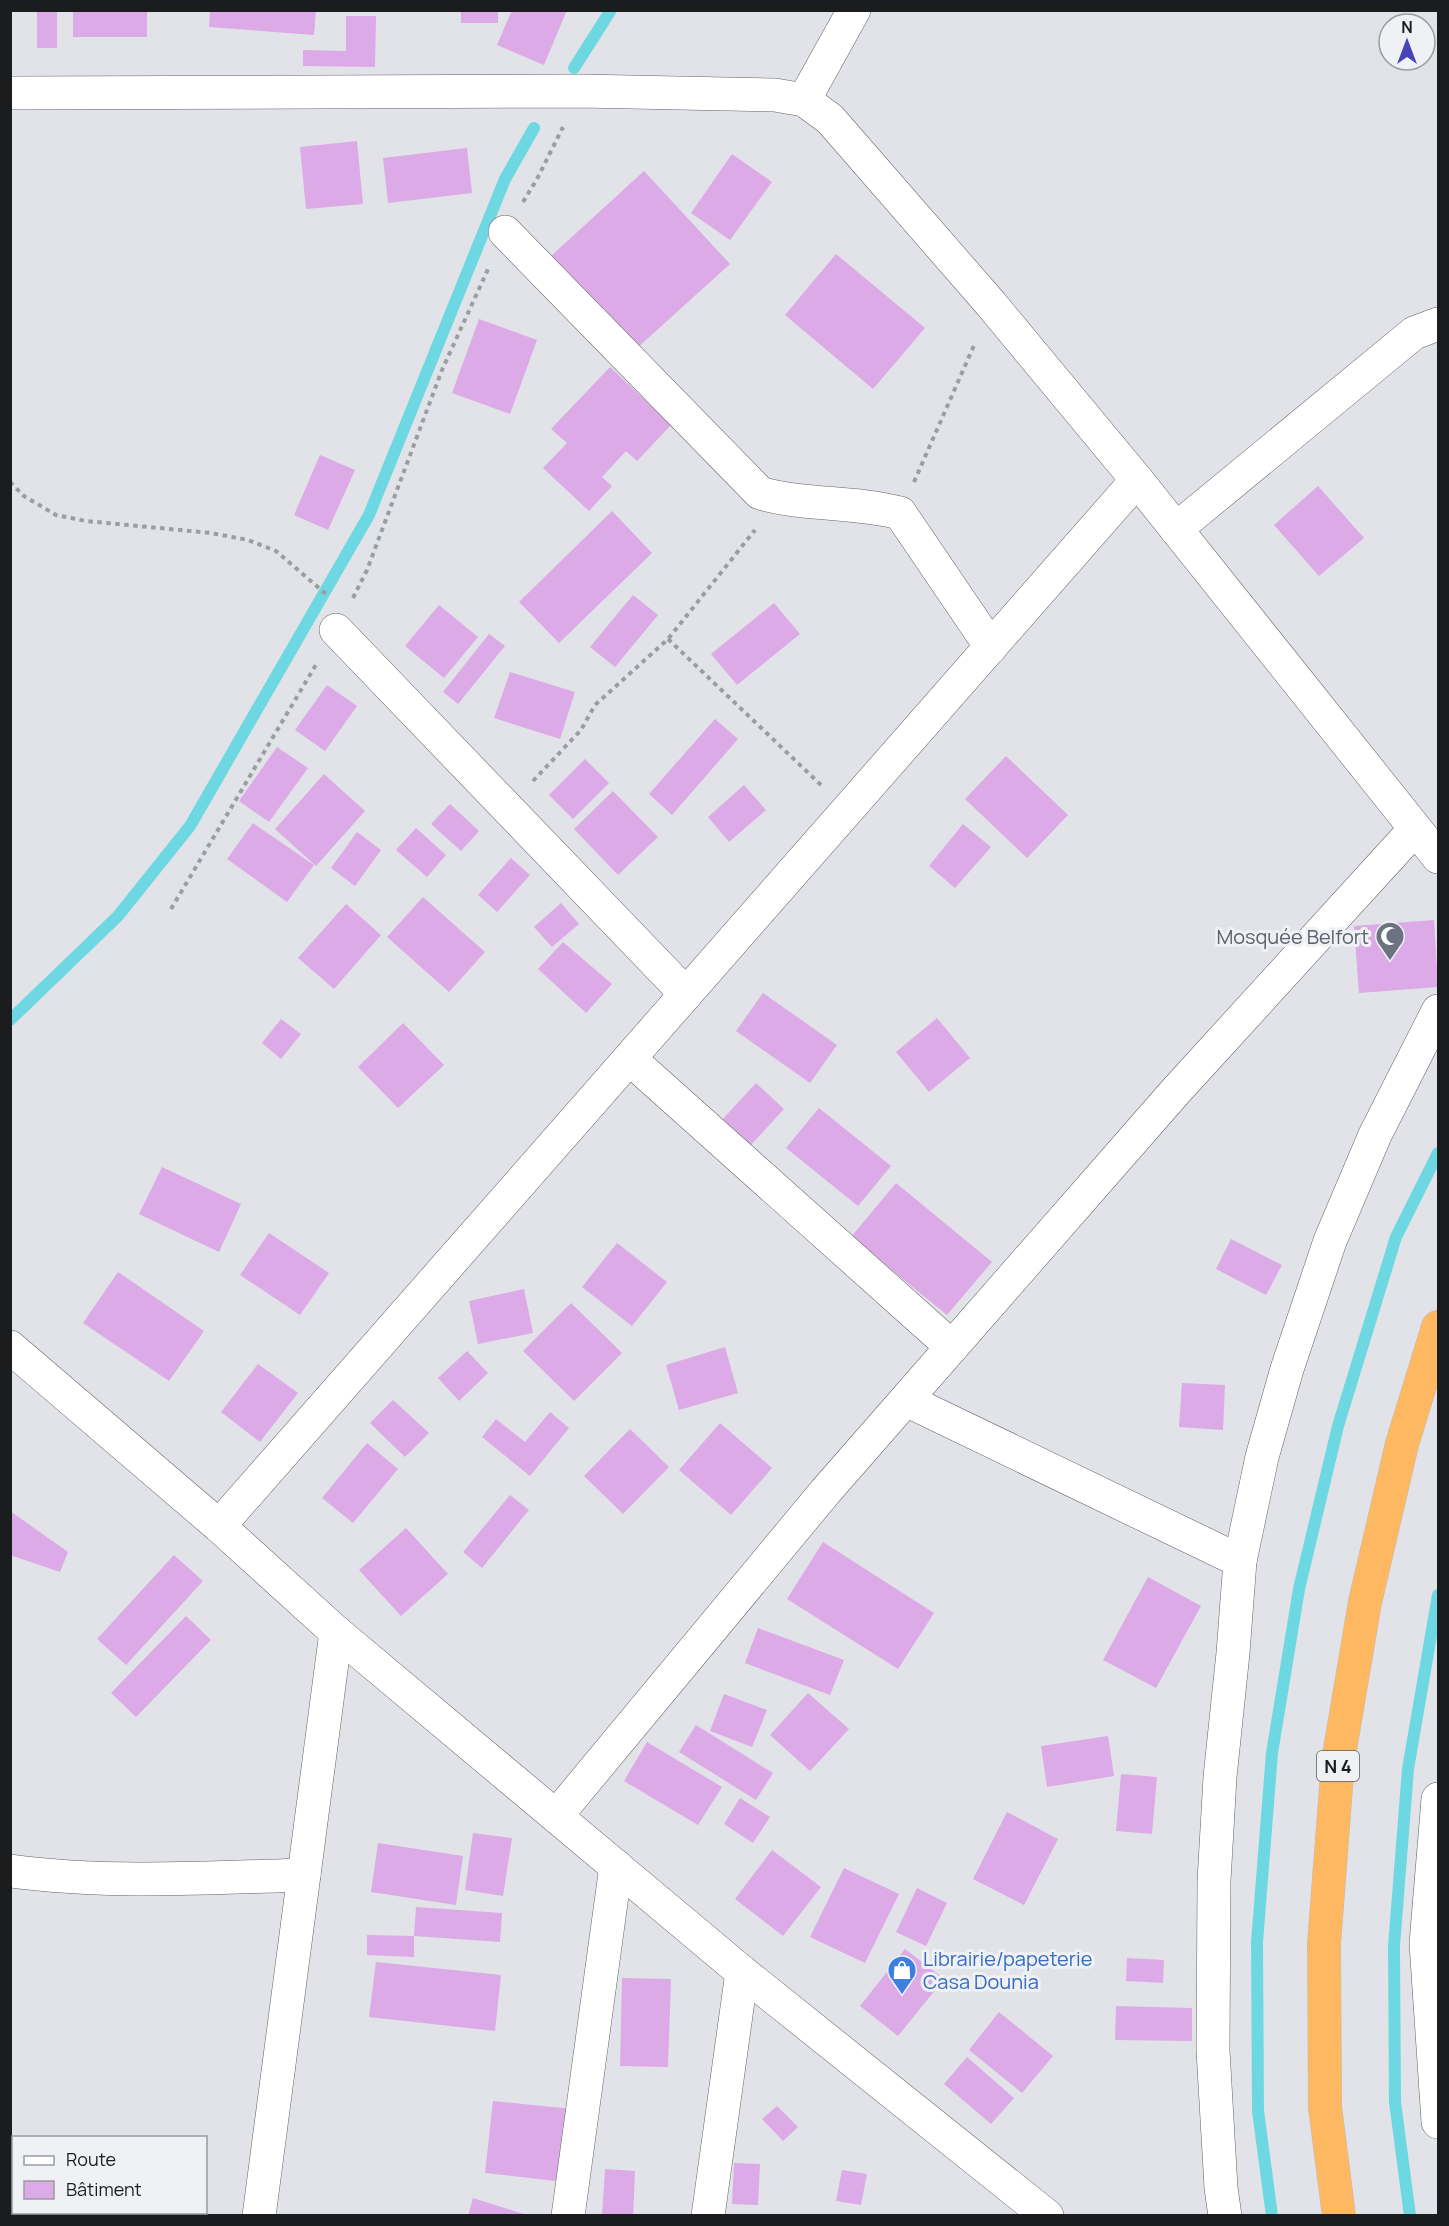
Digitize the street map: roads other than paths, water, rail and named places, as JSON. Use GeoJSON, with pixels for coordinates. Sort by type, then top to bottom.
{"type":"FeatureCollection","features":[{"type":"Feature","properties":{"kind":"highway","name":"N 4"},"geometry":{"type":"LineString","coordinates":[[1339,2216],[1325,2107],[1324,1944],[1338,1761],[1365,1602],[1402,1444],[1438,1327]]}},
{"type":"Feature","properties":{"kind":"street"},"geometry":{"type":"LineString","coordinates":[[804,100],[854,10]]}},
{"type":"Feature","properties":{"kind":"street"},"geometry":{"type":"LineString","coordinates":[[10,93],[581,92],[775,95],[804,100],[830,118],[991,304],[1137,480],[1438,857]]}},
{"type":"Feature","properties":{"kind":"street"},"geometry":{"type":"LineString","coordinates":[[505,232],[760,493],[780,498],[877,507],[900,513],[990,647]]}},
{"type":"Feature","properties":{"kind":"street"},"geometry":{"type":"LineString","coordinates":[[1176,529],[1414,333],[1438,324]]}},
{"type":"Feature","properties":{"kind":"street"},"geometry":{"type":"LineString","coordinates":[[219,1527],[1137,480]]}},
{"type":"Feature","properties":{"kind":"street"},"geometry":{"type":"LineString","coordinates":[[336,630],[686,994]]}},
{"type":"Feature","properties":{"kind":"street"},"geometry":{"type":"LineString","coordinates":[[557,1815],[810,1510],[1175,1092],[1415,829]]}},
{"type":"Feature","properties":{"kind":"street"},"geometry":{"type":"LineString","coordinates":[[1225,2216],[1221,2188],[1213,2050],[1214,1881],[1220,1777],[1240,1561],[1265,1446],[1287,1369],[1330,1240],[1375,1135],[1438,1011]]}},
{"type":"Feature","properties":{"kind":"street"},"geometry":{"type":"LineString","coordinates":[[630,1059],[952,1347]]}},
{"type":"Feature","properties":{"kind":"street"},"geometry":{"type":"LineString","coordinates":[[10,1347],[219,1527],[336,1632],[742,1972],[1047,2216]]}},
{"type":"Feature","properties":{"kind":"street"},"geometry":{"type":"LineString","coordinates":[[906,1400],[1240,1561]]}},
{"type":"Feature","properties":{"kind":"street"},"geometry":{"type":"LineString","coordinates":[[259,2216],[336,1632]]}},
{"type":"Feature","properties":{"kind":"street"},"geometry":{"type":"LineString","coordinates":[[1438,1799],[1432,1943],[1438,2122]]}},
{"type":"Feature","properties":{"kind":"street"},"geometry":{"type":"LineString","coordinates":[[568,2216],[616,1866]]}},
{"type":"Feature","properties":{"kind":"street"},"geometry":{"type":"LineString","coordinates":[[10,1871],[48,1876],[121,1880],[304,1875]]}},
{"type":"Feature","properties":{"kind":"street"},"geometry":{"type":"LineString","coordinates":[[708,2216],[742,1972]]}},
{"type":"Feature","properties":{"kind":"waterway"},"geometry":{"type":"LineString","coordinates":[[574,68],[611,10]]}},
{"type":"Feature","properties":{"kind":"waterway"},"geometry":{"type":"LineString","coordinates":[[10,1020],[118,916],[190,826],[369,515],[505,179],[534,128]]}},
{"type":"Feature","properties":{"kind":"waterway"},"geometry":{"type":"LineString","coordinates":[[1272,2216],[1258,2111],[1257,1942],[1272,1753],[1299,1589],[1338,1426],[1396,1237],[1438,1153]]}},
{"type":"Feature","properties":{"kind":"waterway"},"geometry":{"type":"LineString","coordinates":[[1410,2216],[1395,2102],[1394,1946],[1408,1769],[1438,1595]]}},
{"type":"Feature","properties":{"kind":"place","name":"Mosquée Belfort"},"geometry":{"type":"Point","coordinates":[1390,962]}},
{"type":"Feature","properties":{"kind":"place","name":"Librairie/papeterie Casa Dounia"},"geometry":{"type":"Point","coordinates":[902,1996]}}]}
